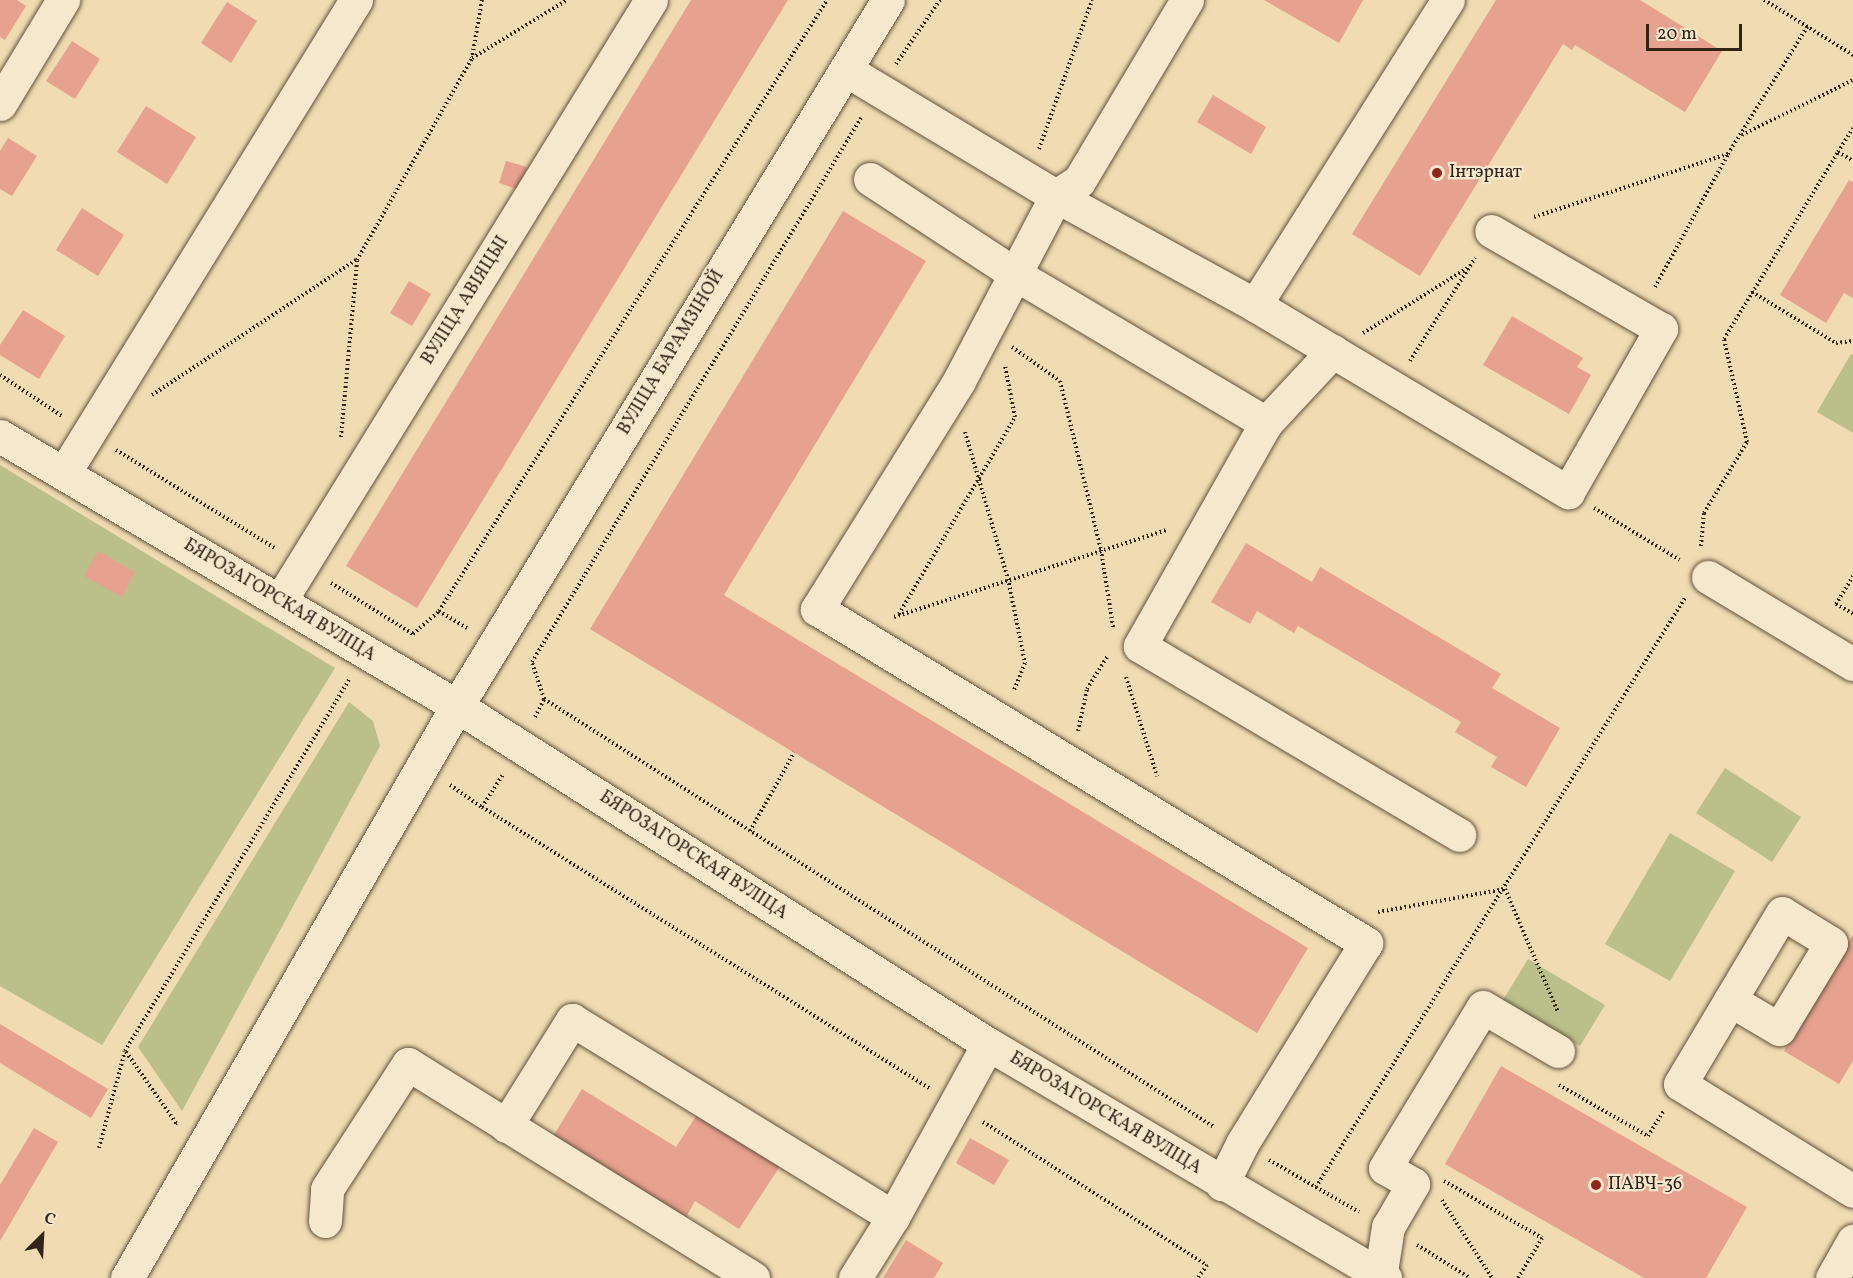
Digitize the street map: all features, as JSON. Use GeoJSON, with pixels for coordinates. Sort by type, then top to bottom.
{"type":"FeatureCollection","features":[{"type":"Feature","properties":{"kind":"street"},"geometry":{"type":"LineString","coordinates":[[0,104],[63,0]]}},
{"type":"Feature","properties":{"kind":"street"},"geometry":{"type":"LineString","coordinates":[[64,473],[356,0]]}},
{"type":"Feature","properties":{"kind":"street","name":"ВУЛІЦА АВІЯЦЫІ"},"geometry":{"type":"LineString","coordinates":[[279,601],[304,566],[651,0]]}},
{"type":"Feature","properties":{"kind":"street","name":"ВУЛІЦА БАРАМЗІНОЙ"},"geometry":{"type":"LineString","coordinates":[[127,1278],[457,706],[888,0]]}},
{"type":"Feature","properties":{"kind":"street"},"geometry":{"type":"LineString","coordinates":[[1187,0],[1079,181],[1056,196],[1015,274],[993,334],[953,391],[817,609],[1366,943],[1242,1144],[1222,1184]]}},
{"type":"Feature","properties":{"kind":"street"},"geometry":{"type":"LineString","coordinates":[[1255,305],[1448,0]]}},
{"type":"Feature","properties":{"kind":"street"},"geometry":{"type":"LineString","coordinates":[[846,70],[1056,196],[1255,305],[1568,492],[1661,329],[1491,231]]}},
{"type":"Feature","properties":{"kind":"street"},"geometry":{"type":"LineString","coordinates":[[870,180],[1015,274],[1266,423]]}},
{"type":"Feature","properties":{"kind":"street"},"geometry":{"type":"LineString","coordinates":[[1333,351],[1266,423],[1214,516],[1128,644],[1459,835]]}},
{"type":"Feature","properties":{"kind":"street","name":"БЯРОЗАГОРСКАЯ ВУЛІЦА"},"geometry":{"type":"LineString","coordinates":[[0,436],[457,706],[988,1044],[1382,1277]]}},
{"type":"Feature","properties":{"kind":"street"},"geometry":{"type":"LineString","coordinates":[[1701,573],[1853,664]]}},
{"type":"Feature","properties":{"kind":"street"},"geometry":{"type":"LineString","coordinates":[[1730,1000],[1680,1084],[1853,1191]]}},
{"type":"Feature","properties":{"kind":"street"},"geometry":{"type":"LineString","coordinates":[[1382,1277],[1388,1227],[1425,1189],[1385,1168],[1483,1007],[1560,1036]]}},
{"type":"Feature","properties":{"kind":"street"},"geometry":{"type":"LineString","coordinates":[[506,1126],[572,1020],[893,1217]]}},
{"type":"Feature","properties":{"kind":"street"},"geometry":{"type":"LineString","coordinates":[[855,1278],[893,1217],[953,1103],[988,1044]]}},
{"type":"Feature","properties":{"kind":"street"},"geometry":{"type":"LineString","coordinates":[[325,1221],[327,1189],[408,1064],[753,1278]]}},
{"type":"Feature","properties":{"kind":"street"},"geometry":{"type":"LineString","coordinates":[[1832,1278],[1853,1241]]}},
{"type":"Feature","properties":{"kind":"path"},"geometry":{"type":"LineString","coordinates":[[340,447],[357,260],[472,58],[482,0]]}},
{"type":"Feature","properties":{"kind":"path"},"geometry":{"type":"LineString","coordinates":[[472,58],[567,0]]}},
{"type":"Feature","properties":{"kind":"path"},"geometry":{"type":"LineString","coordinates":[[0,375],[89,434],[413,634],[439,611],[827,0]]}},
{"type":"Feature","properties":{"kind":"path"},"geometry":{"type":"LineString","coordinates":[[532,662],[879,89],[939,0]]}},
{"type":"Feature","properties":{"kind":"path"},"geometry":{"type":"LineString","coordinates":[[1028,179],[1092,0]]}},
{"type":"Feature","properties":{"kind":"path"},"geometry":{"type":"LineString","coordinates":[[1764,0],[1853,55]]}},
{"type":"Feature","properties":{"kind":"path"},"geometry":{"type":"LineString","coordinates":[[1638,316],[1741,135],[1807,27]]}},
{"type":"Feature","properties":{"kind":"path"},"geometry":{"type":"LineString","coordinates":[[1741,135],[1853,80]]}},
{"type":"Feature","properties":{"kind":"path"},"geometry":{"type":"LineString","coordinates":[[1316,1187],[1505,889],[1701,573],[1704,513],[1747,442],[1724,339],[1853,128]]}},
{"type":"Feature","properties":{"kind":"path"},"geometry":{"type":"LineString","coordinates":[[1838,152],[1853,161]]}},
{"type":"Feature","properties":{"kind":"path"},"geometry":{"type":"LineString","coordinates":[[146,399],[357,260]]}},
{"type":"Feature","properties":{"kind":"path"},"geometry":{"type":"LineString","coordinates":[[1333,351],[1469,267]]}},
{"type":"Feature","properties":{"kind":"path"},"geometry":{"type":"LineString","coordinates":[[1752,292],[1836,343],[1853,341]]}},
{"type":"Feature","properties":{"kind":"path"},"geometry":{"type":"LineString","coordinates":[[899,614],[1015,417],[993,334]]}},
{"type":"Feature","properties":{"kind":"path"},"geometry":{"type":"LineString","coordinates":[[993,334],[1060,381],[1101,550],[1128,644],[1087,689],[1072,764]]}},
{"type":"Feature","properties":{"kind":"path"},"geometry":{"type":"LineString","coordinates":[[953,391],[1008,579],[1025,663],[1001,720]]}},
{"type":"Feature","properties":{"kind":"path"},"geometry":{"type":"LineString","coordinates":[[1568,492],[1701,573]]}},
{"type":"Feature","properties":{"kind":"path"},"geometry":{"type":"LineString","coordinates":[[862,635],[899,614],[1214,516]]}},
{"type":"Feature","properties":{"kind":"path"},"geometry":{"type":"LineString","coordinates":[[1853,576],[1836,604],[1853,614]]}},
{"type":"Feature","properties":{"kind":"path"},"geometry":{"type":"LineString","coordinates":[[439,611],[495,644],[532,662],[544,699],[1242,1144],[1388,1227],[1470,1278]]}},
{"type":"Feature","properties":{"kind":"path"},"geometry":{"type":"LineString","coordinates":[[99,1148],[125,1051],[365,653],[392,621]]}},
{"type":"Feature","properties":{"kind":"path"},"geometry":{"type":"LineString","coordinates":[[1125,675],[1171,825]]}},
{"type":"Feature","properties":{"kind":"path"},"geometry":{"type":"LineString","coordinates":[[483,807],[521,746],[544,699]]}},
{"type":"Feature","properties":{"kind":"path"},"geometry":{"type":"LineString","coordinates":[[750,831],[794,753]]}},
{"type":"Feature","properties":{"kind":"path"},"geometry":{"type":"LineString","coordinates":[[423,766],[483,807],[1207,1265],[1197,1278]]}},
{"type":"Feature","properties":{"kind":"path"},"geometry":{"type":"LineString","coordinates":[[1330,921],[1505,889]]}},
{"type":"Feature","properties":{"kind":"path"},"geometry":{"type":"LineString","coordinates":[[1505,889],[1560,1036]]}},
{"type":"Feature","properties":{"kind":"path"},"geometry":{"type":"LineString","coordinates":[[125,1051],[176,1123],[171,1131]]}},
{"type":"Feature","properties":{"kind":"path"},"geometry":{"type":"LineString","coordinates":[[1557,1083],[1648,1136],[1680,1084]]}},
{"type":"Feature","properties":{"kind":"path"},"geometry":{"type":"LineString","coordinates":[[1492,1278],[1425,1189],[1421,1168],[1542,1238],[1518,1278]]}},
{"type":"Feature","properties":{"kind":"green space"},"geometry":{"type":"Polygon","coordinates":[[[1851,354],[1853,355],[1853,433],[1817,412],[1851,354]]]}},
{"type":"Feature","properties":{"kind":"green space"},"geometry":{"type":"Polygon","coordinates":[[[0,465],[335,668],[102,1045],[0,986],[0,465]]]}},
{"type":"Feature","properties":{"kind":"green space"},"geometry":{"type":"Polygon","coordinates":[[[349,702],[373,721],[380,746],[182,1111],[138,1047],[349,702]]]}},
{"type":"Feature","properties":{"kind":"green space"},"geometry":{"type":"Polygon","coordinates":[[[1725,768],[1801,817],[1772,862],[1696,813],[1725,768]]]}},
{"type":"Feature","properties":{"kind":"green space"},"geometry":{"type":"Polygon","coordinates":[[[1670,833],[1735,871],[1670,981],[1605,944],[1670,833]]]}},
{"type":"Feature","properties":{"kind":"green space"},"geometry":{"type":"Polygon","coordinates":[[[1528,959],[1605,1005],[1580,1046],[1503,1000],[1528,959]]]}},
{"type":"Feature","properties":{"kind":"building"},"geometry":{"type":"Polygon","coordinates":[[[0,0],[17,0],[26,6],[5,40],[0,37],[0,0]]]}},
{"type":"Feature","properties":{"kind":"building"},"geometry":{"type":"Polygon","coordinates":[[[691,0],[788,0],[417,608],[346,566],[691,0]]]}},
{"type":"Feature","properties":{"kind":"building"},"geometry":{"type":"Polygon","coordinates":[[[1264,0],[1363,0],[1339,43],[1264,0]]]}},
{"type":"Feature","properties":{"kind":"building","name":"Інтэрнат"},"geometry":{"type":"Polygon","coordinates":[[[1496,0],[1640,0],[1722,51],[1685,112],[1575,45],[1572,50],[1563,44],[1420,276],[1352,234],[1496,0]]]}},
{"type":"Feature","properties":{"kind":"building"},"geometry":{"type":"Polygon","coordinates":[[[227,2],[257,21],[231,63],[201,43],[227,2]]]}},
{"type":"Feature","properties":{"kind":"building"},"geometry":{"type":"Polygon","coordinates":[[[72,41],[100,59],[75,99],[46,81],[72,41]]]}},
{"type":"Feature","properties":{"kind":"building"},"geometry":{"type":"Polygon","coordinates":[[[1213,95],[1266,127],[1251,154],[1197,122],[1213,95]]]}},
{"type":"Feature","properties":{"kind":"building"},"geometry":{"type":"Polygon","coordinates":[[[146,106],[196,137],[167,184],[117,152],[146,106]]]}},
{"type":"Feature","properties":{"kind":"building"},"geometry":{"type":"Polygon","coordinates":[[[8,138],[37,156],[12,196],[0,189],[0,151],[8,138]]]}},
{"type":"Feature","properties":{"kind":"building"},"geometry":{"type":"Polygon","coordinates":[[[506,161],[527,167],[519,190],[499,183],[506,161]]]}},
{"type":"Feature","properties":{"kind":"building"},"geometry":{"type":"Polygon","coordinates":[[[1849,180],[1853,182],[1853,298],[1844,293],[1826,323],[1780,295],[1849,180]]]}},
{"type":"Feature","properties":{"kind":"building"},"geometry":{"type":"Polygon","coordinates":[[[82,208],[124,235],[98,276],[56,250],[82,208]]]}},
{"type":"Feature","properties":{"kind":"building"},"geometry":{"type":"Polygon","coordinates":[[[843,211],[926,261],[724,595],[1308,948],[1257,1033],[590,629],[843,211]]]}},
{"type":"Feature","properties":{"kind":"building"},"geometry":{"type":"Polygon","coordinates":[[[409,281],[431,294],[412,326],[390,313],[409,281]]]}},
{"type":"Feature","properties":{"kind":"building"},"geometry":{"type":"Polygon","coordinates":[[[23,310],[65,336],[39,379],[0,355],[0,345],[23,310]]]}},
{"type":"Feature","properties":{"kind":"building"},"geometry":{"type":"Polygon","coordinates":[[[1512,316],[1583,358],[1577,367],[1591,375],[1569,414],[1483,365],[1512,316]]]}},
{"type":"Feature","properties":{"kind":"building"},"geometry":{"type":"Polygon","coordinates":[[[1246,543],[1312,582],[1320,567],[1501,674],[1492,688],[1560,728],[1526,787],[1491,767],[1497,757],[1455,732],[1461,722],[1298,626],[1294,633],[1257,611],[1250,624],[1211,602],[1246,543]]]}},
{"type":"Feature","properties":{"kind":"building"},"geometry":{"type":"Polygon","coordinates":[[[98,551],[135,572],[122,597],[84,576],[98,551]]]}},
{"type":"Feature","properties":{"kind":"building"},"geometry":{"type":"Polygon","coordinates":[[[1853,935],[1853,1061],[1839,1084],[1784,1051],[1853,935]]]}},
{"type":"Feature","properties":{"kind":"building"},"geometry":{"type":"Polygon","coordinates":[[[0,1024],[108,1089],[91,1118],[0,1063],[0,1024]]]}},
{"type":"Feature","properties":{"kind":"building","name":"ПАВЧ-36"},"geometry":{"type":"Polygon","coordinates":[[[1501,1066],[1747,1207],[1706,1278],[1644,1278],[1445,1164],[1501,1066]]]}},
{"type":"Feature","properties":{"kind":"building"},"geometry":{"type":"Polygon","coordinates":[[[582,1089],[676,1147],[698,1113],[780,1166],[739,1229],[695,1201],[684,1221],[552,1138],[582,1089]]]}},
{"type":"Feature","properties":{"kind":"building"},"geometry":{"type":"Polygon","coordinates":[[[34,1128],[58,1142],[0,1241],[0,1185],[34,1128]]]}},
{"type":"Feature","properties":{"kind":"building"},"geometry":{"type":"Polygon","coordinates":[[[970,1138],[1009,1160],[994,1185],[956,1163],[970,1138]]]}},
{"type":"Feature","properties":{"kind":"building"},"geometry":{"type":"Polygon","coordinates":[[[906,1240],[943,1263],[934,1278],[883,1278],[906,1240]]]}},
{"type":"Feature","properties":{"kind":"place","name":"Інтэрнат"},"geometry":{"type":"Point","coordinates":[1437,173]}},
{"type":"Feature","properties":{"kind":"place","name":"ПАВЧ-36"},"geometry":{"type":"Point","coordinates":[1596,1185]}}]}
